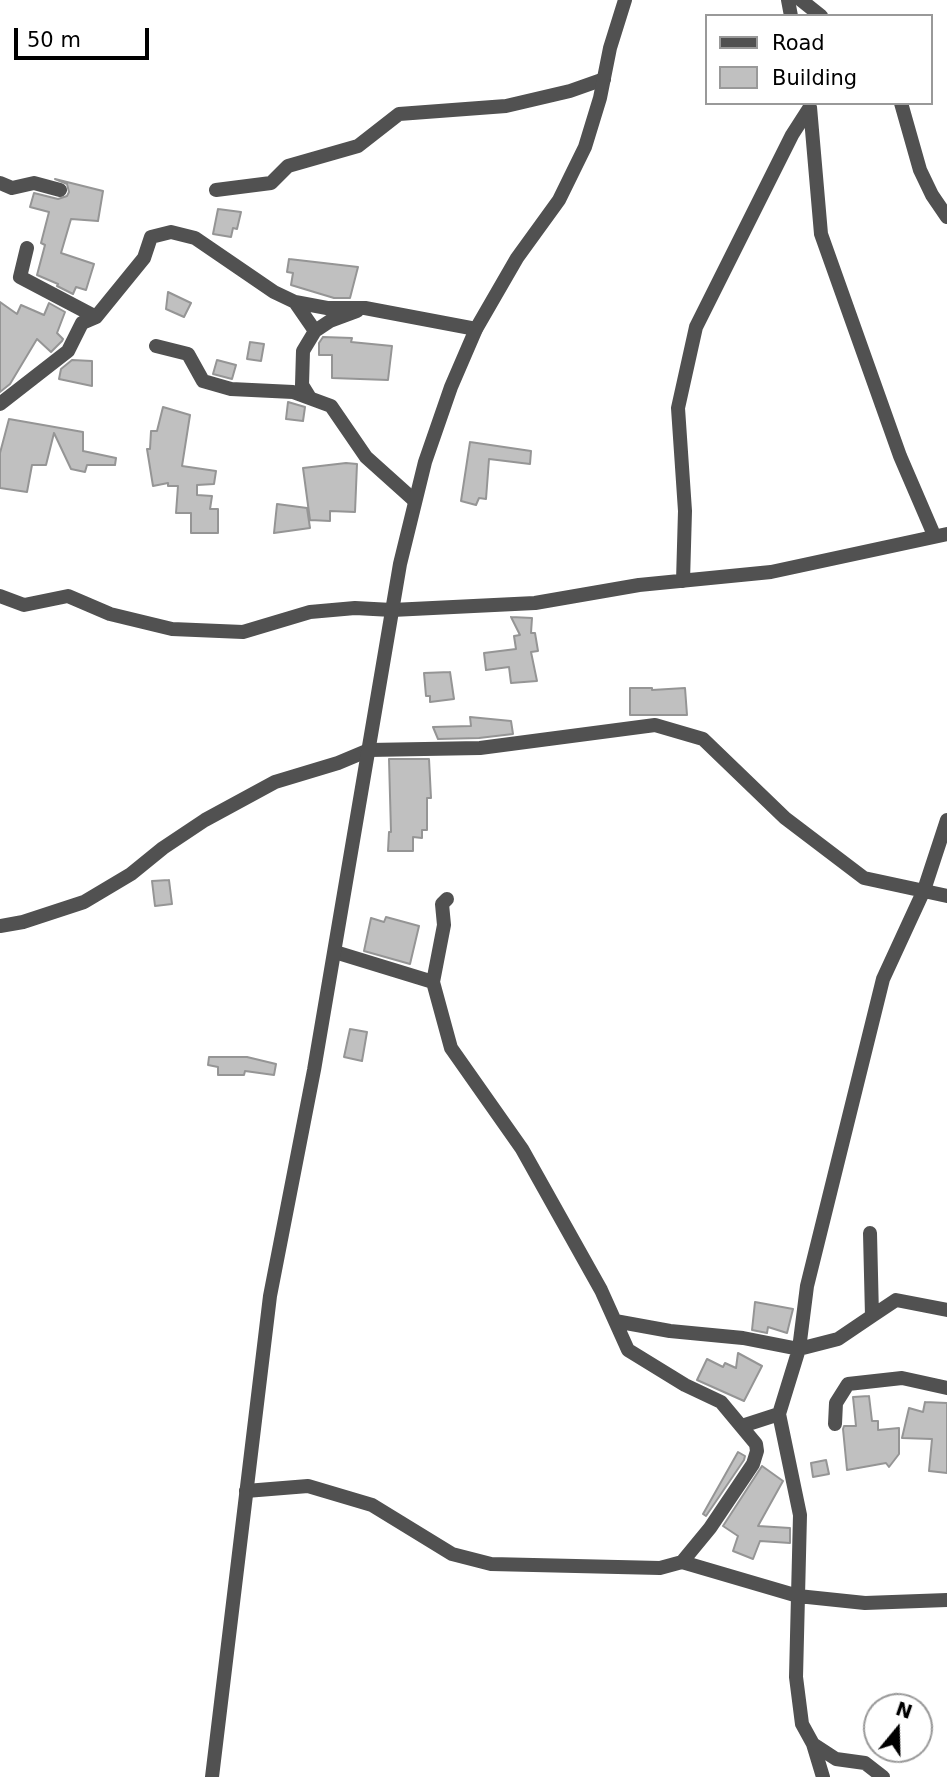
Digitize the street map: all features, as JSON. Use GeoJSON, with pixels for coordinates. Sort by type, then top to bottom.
{"type":"FeatureCollection","features":[{"type":"Feature","properties":{"kind":"street"},"geometry":{"type":"LineString","coordinates":[[212,1777],[270,1296],[312,1083],[400,564],[425,462],[476,329],[517,258],[559,200],[585,147],[625,0]]}},
{"type":"Feature","properties":{"kind":"street"},"geometry":{"type":"LineString","coordinates":[[801,0],[818,14]]}},
{"type":"Feature","properties":{"kind":"street"},"geometry":{"type":"LineString","coordinates":[[216,190],[271,183],[288,166],[358,146],[399,114],[506,106],[570,91],[604,79]]}},
{"type":"Feature","properties":{"kind":"street"},"geometry":{"type":"LineString","coordinates":[[0,596],[24,605],[68,596],[110,614],[172,629],[243,632],[310,612],[355,608],[392,610],[535,603],[639,586],[771,572],[940,535],[892,432],[821,234],[810,105]]}},
{"type":"Feature","properties":{"kind":"street"},"geometry":{"type":"LineString","coordinates":[[683,581],[685,512],[677,408],[696,327],[810,105]]}},
{"type":"Feature","properties":{"kind":"street"},"geometry":{"type":"LineString","coordinates":[[902,105],[920,170],[947,217]]}},
{"type":"Feature","properties":{"kind":"street"},"geometry":{"type":"LineString","coordinates":[[0,183],[12,188],[34,183],[60,190]]}},
{"type":"Feature","properties":{"kind":"street"},"geometry":{"type":"LineString","coordinates":[[0,404],[68,351],[82,323],[96,317],[144,258],[151,237],[171,232],[195,237],[274,292],[295,302],[327,308],[365,308],[476,329]]}},
{"type":"Feature","properties":{"kind":"street"},"geometry":{"type":"LineString","coordinates":[[27,248],[20,277],[96,317]]}},
{"type":"Feature","properties":{"kind":"street"},"geometry":{"type":"LineString","coordinates":[[295,302],[315,331]]}},
{"type":"Feature","properties":{"kind":"street"},"geometry":{"type":"LineString","coordinates":[[310,398],[302,385],[303,351],[315,331],[330,321],[365,308]]}},
{"type":"Feature","properties":{"kind":"street"},"geometry":{"type":"LineString","coordinates":[[156,345],[188,354],[203,381],[232,389],[293,392],[331,406],[366,457],[415,501]]}},
{"type":"Feature","properties":{"kind":"street"},"geometry":{"type":"LineString","coordinates":[[0,926],[23,922],[84,902],[131,874],[163,848],[216,813],[275,782],[338,763],[369,750],[480,748],[654,725],[703,739],[785,818],[864,878],[947,896]]}},
{"type":"Feature","properties":{"kind":"street"},"geometry":{"type":"LineString","coordinates":[[823,1777],[813,1744],[802,1724],[796,1677],[800,1515],[779,1414],[799,1349],[807,1286],[883,979],[924,890],[947,820]]}},
{"type":"Feature","properties":{"kind":"street"},"geometry":{"type":"LineString","coordinates":[[447,900],[442,904],[444,925],[433,982],[450,1048],[522,1149],[601,1290],[628,1350],[685,1385],[721,1402],[756,1444],[753,1464],[710,1528],[682,1562]]}},
{"type":"Feature","properties":{"kind":"street"},"geometry":{"type":"LineString","coordinates":[[335,952],[433,982]]}},
{"type":"Feature","properties":{"kind":"street"},"geometry":{"type":"LineString","coordinates":[[870,1233],[872,1317]]}},
{"type":"Feature","properties":{"kind":"street"},"geometry":{"type":"LineString","coordinates":[[615,1321],[670,1331],[743,1338],[799,1349],[838,1339],[896,1300],[947,1310]]}},
{"type":"Feature","properties":{"kind":"street"},"geometry":{"type":"LineString","coordinates":[[835,1424],[836,1403],[848,1384],[902,1378],[947,1388]]}},
{"type":"Feature","properties":{"kind":"street"},"geometry":{"type":"LineString","coordinates":[[742,1426],[779,1414]]}},
{"type":"Feature","properties":{"kind":"street"},"geometry":{"type":"LineString","coordinates":[[246,1491],[309,1486],[372,1505],[452,1553],[491,1564],[660,1568],[682,1562],[797,1596],[865,1603],[947,1600]]}},
{"type":"Feature","properties":{"kind":"street"},"geometry":{"type":"LineString","coordinates":[[813,1744],[836,1759],[865,1763],[883,1777]]}},
{"type":"Feature","properties":{"kind":"building"},"geometry":{"type":"Polygon","coordinates":[[[55,179],[103,191],[98,221],[71,219],[61,253],[94,264],[86,290],[76,287],[73,294],[37,275],[45,245],[41,243],[49,212],[30,207],[34,193],[58,199],[67,196],[67,184],[55,179]]]}},
{"type":"Feature","properties":{"kind":"building"},"geometry":{"type":"Polygon","coordinates":[[[218,209],[241,212],[237,229],[233,228],[231,237],[213,234],[218,209]]]}},
{"type":"Feature","properties":{"kind":"building"},"geometry":{"type":"Polygon","coordinates":[[[289,259],[358,267],[350,298],[334,298],[291,285],[293,273],[287,272],[289,259]]]}},
{"type":"Feature","properties":{"kind":"building"},"geometry":{"type":"Polygon","coordinates":[[[168,292],[191,303],[184,317],[166,309],[168,292]]]}},
{"type":"Feature","properties":{"kind":"building"},"geometry":{"type":"Polygon","coordinates":[[[0,302],[17,314],[21,305],[44,315],[49,303],[65,312],[57,333],[62,341],[51,352],[37,339],[10,384],[0,392],[0,302]]]}},
{"type":"Feature","properties":{"kind":"building"},"geometry":{"type":"Polygon","coordinates":[[[323,337],[352,338],[351,342],[392,346],[388,380],[332,378],[332,355],[319,355],[319,343],[323,337]]]}},
{"type":"Feature","properties":{"kind":"building"},"geometry":{"type":"Polygon","coordinates":[[[250,342],[264,344],[261,361],[247,359],[250,342]]]}},
{"type":"Feature","properties":{"kind":"building"},"geometry":{"type":"Polygon","coordinates":[[[72,360],[92,361],[92,386],[59,379],[61,369],[72,360]]]}},
{"type":"Feature","properties":{"kind":"building"},"geometry":{"type":"Polygon","coordinates":[[[217,360],[236,365],[232,379],[213,374],[217,360]]]}},
{"type":"Feature","properties":{"kind":"building"},"geometry":{"type":"Polygon","coordinates":[[[288,402],[305,407],[303,421],[286,419],[288,402]]]}},
{"type":"Feature","properties":{"kind":"building"},"geometry":{"type":"Polygon","coordinates":[[[163,407],[190,415],[182,466],[216,471],[214,484],[197,485],[197,495],[212,496],[210,509],[218,509],[218,533],[191,533],[191,513],[176,513],[178,486],[168,486],[168,483],[153,486],[147,449],[150,449],[151,431],[157,431],[163,407]]]}},
{"type":"Feature","properties":{"kind":"building"},"geometry":{"type":"Polygon","coordinates":[[[9,419],[83,432],[83,451],[116,458],[115,465],[87,465],[85,472],[71,469],[54,433],[46,465],[32,465],[27,492],[0,488],[0,453],[9,419]]]}},
{"type":"Feature","properties":{"kind":"building"},"geometry":{"type":"Polygon","coordinates":[[[470,442],[531,451],[530,464],[489,459],[486,499],[479,498],[476,505],[461,501],[470,442]]]}},
{"type":"Feature","properties":{"kind":"building"},"geometry":{"type":"Polygon","coordinates":[[[357,464],[355,512],[330,511],[330,521],[310,520],[303,468],[357,464]]]}},
{"type":"Feature","properties":{"kind":"building"},"geometry":{"type":"Polygon","coordinates":[[[277,504],[307,508],[310,528],[274,533],[277,504]]]}},
{"type":"Feature","properties":{"kind":"building"},"geometry":{"type":"Polygon","coordinates":[[[511,617],[532,618],[531,633],[535,633],[538,651],[531,652],[537,681],[511,683],[509,667],[486,670],[484,653],[516,649],[514,636],[520,635],[511,617]]]}},
{"type":"Feature","properties":{"kind":"building"},"geometry":{"type":"Polygon","coordinates":[[[450,672],[454,699],[430,702],[430,696],[426,696],[424,673],[450,672]]]}},
{"type":"Feature","properties":{"kind":"building"},"geometry":{"type":"Polygon","coordinates":[[[630,688],[685,688],[687,715],[630,715],[630,688]]]}},
{"type":"Feature","properties":{"kind":"building"},"geometry":{"type":"Polygon","coordinates":[[[470,717],[511,721],[513,734],[438,739],[433,727],[471,726],[470,717]]]}},
{"type":"Feature","properties":{"kind":"building"},"geometry":{"type":"Polygon","coordinates":[[[389,759],[429,759],[431,798],[427,798],[427,830],[422,830],[422,838],[413,837],[413,851],[388,851],[391,832],[389,759]]]}},
{"type":"Feature","properties":{"kind":"building"},"geometry":{"type":"Polygon","coordinates":[[[169,880],[172,904],[155,906],[152,881],[169,880]]]}},
{"type":"Feature","properties":{"kind":"building"},"geometry":{"type":"Polygon","coordinates":[[[386,917],[419,926],[410,964],[364,951],[371,918],[384,922],[386,917]]]}},
{"type":"Feature","properties":{"kind":"building"},"geometry":{"type":"Polygon","coordinates":[[[350,1029],[367,1032],[362,1061],[344,1057],[350,1029]]]}},
{"type":"Feature","properties":{"kind":"building"},"geometry":{"type":"Polygon","coordinates":[[[209,1057],[247,1057],[276,1064],[274,1075],[245,1071],[244,1075],[218,1075],[218,1067],[208,1065],[209,1057]]]}},
{"type":"Feature","properties":{"kind":"building"},"geometry":{"type":"Polygon","coordinates":[[[755,1302],[793,1309],[787,1333],[768,1327],[767,1333],[752,1330],[755,1302]]]}},
{"type":"Feature","properties":{"kind":"building"},"geometry":{"type":"Polygon","coordinates":[[[738,1353],[762,1366],[744,1401],[697,1380],[707,1359],[723,1367],[725,1363],[736,1368],[738,1353]]]}},
{"type":"Feature","properties":{"kind":"building"},"geometry":{"type":"Polygon","coordinates":[[[869,1396],[872,1421],[878,1421],[878,1430],[899,1428],[899,1454],[889,1467],[886,1463],[847,1470],[843,1429],[844,1426],[856,1426],[853,1397],[869,1396]]]}},
{"type":"Feature","properties":{"kind":"building"},"geometry":{"type":"Polygon","coordinates":[[[925,1402],[947,1403],[947,1473],[929,1471],[932,1439],[902,1438],[909,1408],[923,1412],[925,1402]]]}},
{"type":"Feature","properties":{"kind":"building"},"geometry":{"type":"Polygon","coordinates":[[[738,1452],[745,1456],[744,1460],[706,1516],[703,1514],[738,1452]]]}},
{"type":"Feature","properties":{"kind":"building"},"geometry":{"type":"Polygon","coordinates":[[[826,1460],[829,1474],[813,1477],[811,1463],[826,1460]]]}},
{"type":"Feature","properties":{"kind":"building"},"geometry":{"type":"Polygon","coordinates":[[[762,1466],[783,1481],[758,1526],[790,1528],[790,1543],[760,1541],[753,1559],[733,1551],[738,1536],[723,1526],[762,1466]]]}}]}
